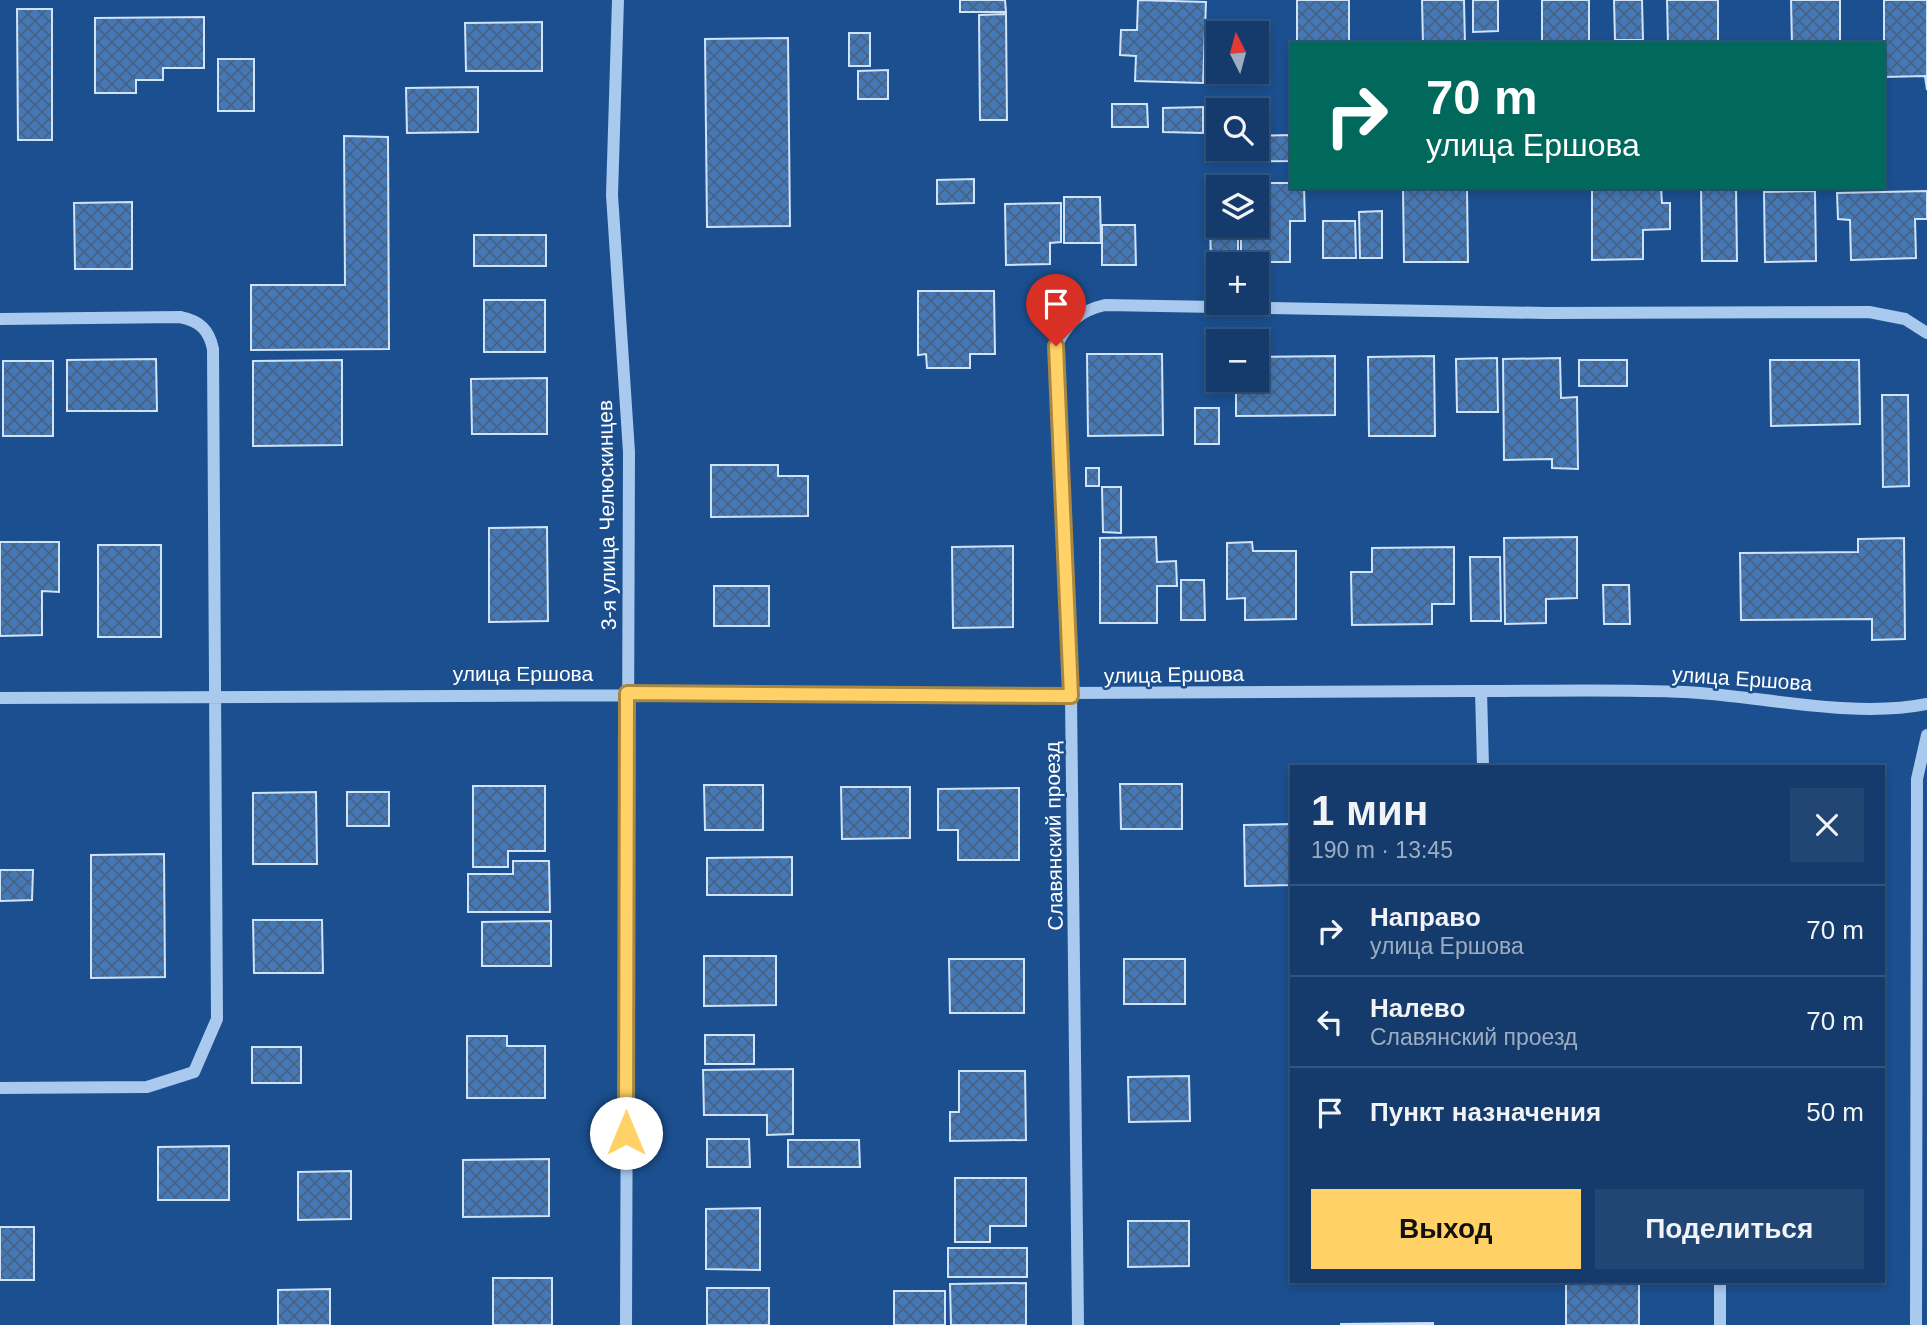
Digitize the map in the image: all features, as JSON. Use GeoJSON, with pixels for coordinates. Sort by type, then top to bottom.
{"type":"FeatureCollection","features":[{"type":"Feature","properties":{"kind":"street","name":"3-я улица Челюскинцев"},"geometry":{"type":"LineString","coordinates":[[618,0],[611,195],[629,452],[626,1325]]}},
{"type":"Feature","properties":{"kind":"street","name":"Славянский проезд"},"geometry":{"type":"LineString","coordinates":[[1078,1325],[1071,696],[1056,346],[1067,325],[1084,310],[1105,305],[1546,313],[1870,312],[1905,318],[1927,333]]}},
{"type":"Feature","properties":{"kind":"street"},"geometry":{"type":"LineString","coordinates":[[0,319],[180,317],[192,320],[211,337],[218,1019],[194,1072],[147,1087],[0,1088]]}},
{"type":"Feature","properties":{"kind":"street","name":"улица Ершова"},"geometry":{"type":"LineString","coordinates":[[0,698],[627,693],[1071,696],[1481,691],[1685,692],[1871,708],[1905,708],[1927,704]]}},
{"type":"Feature","properties":{"kind":"street"},"geometry":{"type":"LineString","coordinates":[[1481,691],[1483,765]]}},
{"type":"Feature","properties":{"kind":"street"},"geometry":{"type":"LineString","coordinates":[[1916,1325],[1917,779],[1927,735]]}},
{"type":"Feature","properties":{"kind":"street"},"geometry":{"type":"LineString","coordinates":[[1720,1283],[1720,1325]]}},
{"type":"Feature","properties":{"kind":"building"},"geometry":{"type":"Polygon","coordinates":[[[960,0],[1005,0],[1006,12],[960,12],[960,0]]]}},
{"type":"Feature","properties":{"kind":"building"},"geometry":{"type":"Polygon","coordinates":[[[1138,0],[1206,2],[1203,83],[1135,81],[1136,56],[1120,55],[1121,30],[1137,30],[1138,0]]]}},
{"type":"Feature","properties":{"kind":"building"},"geometry":{"type":"Polygon","coordinates":[[[1297,0],[1349,0],[1349,42],[1297,42],[1297,0]]]}},
{"type":"Feature","properties":{"kind":"building"},"geometry":{"type":"Polygon","coordinates":[[[1422,0],[1464,0],[1465,42],[1423,42],[1422,0]]]}},
{"type":"Feature","properties":{"kind":"building"},"geometry":{"type":"Polygon","coordinates":[[[1473,0],[1498,0],[1498,31],[1473,32],[1473,0]]]}},
{"type":"Feature","properties":{"kind":"building"},"geometry":{"type":"Polygon","coordinates":[[[1542,0],[1589,0],[1589,42],[1542,42],[1542,0]]]}},
{"type":"Feature","properties":{"kind":"building"},"geometry":{"type":"Polygon","coordinates":[[[1614,0],[1642,0],[1643,40],[1615,40],[1614,0]]]}},
{"type":"Feature","properties":{"kind":"building"},"geometry":{"type":"Polygon","coordinates":[[[1667,0],[1718,0],[1718,42],[1668,42],[1667,0]]]}},
{"type":"Feature","properties":{"kind":"building"},"geometry":{"type":"Polygon","coordinates":[[[1791,0],[1840,0],[1840,42],[1792,42],[1791,0]]]}},
{"type":"Feature","properties":{"kind":"building"},"geometry":{"type":"Polygon","coordinates":[[[1884,0],[1927,0],[1927,90],[1925,76],[1885,77],[1884,0]]]}},
{"type":"Feature","properties":{"kind":"building"},"geometry":{"type":"Polygon","coordinates":[[[17,9],[52,9],[52,140],[18,140],[17,9]]]}},
{"type":"Feature","properties":{"kind":"building"},"geometry":{"type":"Polygon","coordinates":[[[1006,14],[1007,120],[980,120],[979,15],[1006,14]]]}},
{"type":"Feature","properties":{"kind":"building"},"geometry":{"type":"Polygon","coordinates":[[[204,17],[204,68],[163,68],[163,80],[136,80],[136,93],[95,93],[95,18],[204,17]]]}},
{"type":"Feature","properties":{"kind":"building"},"geometry":{"type":"Polygon","coordinates":[[[542,22],[542,71],[466,71],[465,23],[542,22]]]}},
{"type":"Feature","properties":{"kind":"building"},"geometry":{"type":"Polygon","coordinates":[[[849,33],[870,33],[870,66],[849,66],[849,33]]]}},
{"type":"Feature","properties":{"kind":"building"},"geometry":{"type":"Polygon","coordinates":[[[788,38],[790,226],[707,227],[705,39],[788,38]]]}},
{"type":"Feature","properties":{"kind":"building"},"geometry":{"type":"Polygon","coordinates":[[[218,59],[254,59],[254,111],[218,111],[218,59]]]}},
{"type":"Feature","properties":{"kind":"building"},"geometry":{"type":"Polygon","coordinates":[[[888,70],[888,99],[858,99],[858,71],[888,70]]]}},
{"type":"Feature","properties":{"kind":"building"},"geometry":{"type":"Polygon","coordinates":[[[478,87],[478,132],[407,133],[406,88],[478,87]]]}},
{"type":"Feature","properties":{"kind":"building"},"geometry":{"type":"Polygon","coordinates":[[[1112,104],[1147,104],[1148,127],[1112,127],[1112,104]]]}},
{"type":"Feature","properties":{"kind":"building"},"geometry":{"type":"Polygon","coordinates":[[[1203,107],[1203,133],[1163,132],[1163,108],[1203,107]]]}},
{"type":"Feature","properties":{"kind":"building"},"geometry":{"type":"Polygon","coordinates":[[[1290,135],[1290,161],[1211,162],[1269,161],[1269,136],[1290,135]]]}},
{"type":"Feature","properties":{"kind":"building"},"geometry":{"type":"Polygon","coordinates":[[[344,136],[388,137],[389,349],[251,350],[251,285],[345,285],[344,136]]]}},
{"type":"Feature","properties":{"kind":"building"},"geometry":{"type":"Polygon","coordinates":[[[974,179],[974,203],[937,204],[937,180],[974,179]]]}},
{"type":"Feature","properties":{"kind":"building"},"geometry":{"type":"Polygon","coordinates":[[[1269,183],[1290,183],[1290,189],[1304,189],[1305,221],[1290,221],[1290,262],[1269,262],[1269,252],[1241,252],[1241,238],[1269,238],[1269,183]]]}},
{"type":"Feature","properties":{"kind":"building"},"geometry":{"type":"Polygon","coordinates":[[[1403,189],[1467,189],[1468,262],[1404,262],[1403,189]]]}},
{"type":"Feature","properties":{"kind":"building"},"geometry":{"type":"Polygon","coordinates":[[[1592,189],[1661,189],[1662,203],[1670,203],[1670,229],[1643,230],[1643,259],[1592,260],[1592,189]]]}},
{"type":"Feature","properties":{"kind":"building"},"geometry":{"type":"Polygon","coordinates":[[[1701,189],[1736,189],[1737,261],[1702,261],[1701,189]]]}},
{"type":"Feature","properties":{"kind":"building"},"geometry":{"type":"Polygon","coordinates":[[[1815,191],[1816,261],[1765,262],[1764,192],[1815,191]]]}},
{"type":"Feature","properties":{"kind":"building"},"geometry":{"type":"Polygon","coordinates":[[[1927,191],[1927,219],[1915,219],[1916,258],[1851,260],[1850,220],[1838,219],[1837,193],[1927,191]]]}},
{"type":"Feature","properties":{"kind":"building"},"geometry":{"type":"Polygon","coordinates":[[[1064,197],[1100,197],[1101,243],[1064,243],[1064,197]]]}},
{"type":"Feature","properties":{"kind":"building"},"geometry":{"type":"Polygon","coordinates":[[[132,202],[132,269],[75,269],[74,203],[132,202]]]}},
{"type":"Feature","properties":{"kind":"building"},"geometry":{"type":"Polygon","coordinates":[[[1061,203],[1061,242],[1050,243],[1050,264],[1006,265],[1005,204],[1061,203]]]}},
{"type":"Feature","properties":{"kind":"building"},"geometry":{"type":"Polygon","coordinates":[[[1382,211],[1382,258],[1360,258],[1359,212],[1382,211]]]}},
{"type":"Feature","properties":{"kind":"building"},"geometry":{"type":"Polygon","coordinates":[[[1323,221],[1355,221],[1356,258],[1323,258],[1323,221]]]}},
{"type":"Feature","properties":{"kind":"building"},"geometry":{"type":"Polygon","coordinates":[[[1102,225],[1135,225],[1136,265],[1102,265],[1102,225]]]}},
{"type":"Feature","properties":{"kind":"building"},"geometry":{"type":"Polygon","coordinates":[[[474,235],[546,235],[546,266],[474,266],[474,235]]]}},
{"type":"Feature","properties":{"kind":"building"},"geometry":{"type":"Polygon","coordinates":[[[1210,238],[1238,238],[1238,252],[1211,252],[1210,238]]]}},
{"type":"Feature","properties":{"kind":"building"},"geometry":{"type":"Polygon","coordinates":[[[918,291],[994,291],[995,354],[970,354],[970,368],[927,368],[926,354],[918,355],[918,291]]]}},
{"type":"Feature","properties":{"kind":"building"},"geometry":{"type":"Polygon","coordinates":[[[484,300],[545,300],[545,352],[484,352],[484,300]]]}},
{"type":"Feature","properties":{"kind":"building"},"geometry":{"type":"Polygon","coordinates":[[[1087,354],[1162,354],[1163,435],[1088,436],[1087,354]]]}},
{"type":"Feature","properties":{"kind":"building"},"geometry":{"type":"Polygon","coordinates":[[[1335,356],[1335,415],[1236,416],[1236,392],[1269,392],[1269,357],[1335,356]]]}},
{"type":"Feature","properties":{"kind":"building"},"geometry":{"type":"Polygon","coordinates":[[[1434,356],[1435,436],[1369,436],[1368,357],[1434,356]]]}},
{"type":"Feature","properties":{"kind":"building"},"geometry":{"type":"Polygon","coordinates":[[[1497,358],[1498,412],[1457,412],[1456,359],[1497,358]]]}},
{"type":"Feature","properties":{"kind":"building"},"geometry":{"type":"Polygon","coordinates":[[[1560,358],[1561,398],[1577,397],[1578,469],[1552,468],[1552,459],[1504,460],[1503,359],[1560,358]]]}},
{"type":"Feature","properties":{"kind":"building"},"geometry":{"type":"Polygon","coordinates":[[[156,359],[157,411],[67,411],[67,360],[156,359]]]}},
{"type":"Feature","properties":{"kind":"building"},"geometry":{"type":"Polygon","coordinates":[[[342,360],[342,445],[253,446],[253,361],[342,360]]]}},
{"type":"Feature","properties":{"kind":"building"},"geometry":{"type":"Polygon","coordinates":[[[1579,360],[1627,360],[1627,386],[1579,386],[1579,360]]]}},
{"type":"Feature","properties":{"kind":"building"},"geometry":{"type":"Polygon","coordinates":[[[1770,360],[1859,360],[1860,424],[1771,426],[1770,360]]]}},
{"type":"Feature","properties":{"kind":"building"},"geometry":{"type":"Polygon","coordinates":[[[3,361],[53,361],[53,436],[3,436],[3,361]]]}},
{"type":"Feature","properties":{"kind":"building"},"geometry":{"type":"Polygon","coordinates":[[[547,378],[547,434],[472,434],[471,379],[547,378]]]}},
{"type":"Feature","properties":{"kind":"building"},"geometry":{"type":"Polygon","coordinates":[[[1882,395],[1908,395],[1909,486],[1883,487],[1882,395]]]}},
{"type":"Feature","properties":{"kind":"building"},"geometry":{"type":"Polygon","coordinates":[[[1195,408],[1219,408],[1219,444],[1195,444],[1195,408]]]}},
{"type":"Feature","properties":{"kind":"building"},"geometry":{"type":"Polygon","coordinates":[[[711,465],[778,465],[778,476],[808,476],[808,516],[711,517],[711,465]]]}},
{"type":"Feature","properties":{"kind":"building"},"geometry":{"type":"Polygon","coordinates":[[[1086,468],[1099,468],[1099,486],[1086,486],[1086,468]]]}},
{"type":"Feature","properties":{"kind":"building"},"geometry":{"type":"Polygon","coordinates":[[[1102,487],[1121,487],[1121,533],[1103,532],[1102,487]]]}},
{"type":"Feature","properties":{"kind":"building"},"geometry":{"type":"Polygon","coordinates":[[[547,527],[548,621],[489,622],[489,528],[547,527]]]}},
{"type":"Feature","properties":{"kind":"building"},"geometry":{"type":"Polygon","coordinates":[[[1156,537],[1157,562],[1176,561],[1177,586],[1157,586],[1157,623],[1100,623],[1100,538],[1156,537]]]}},
{"type":"Feature","properties":{"kind":"building"},"geometry":{"type":"Polygon","coordinates":[[[1577,537],[1577,598],[1546,599],[1546,623],[1505,624],[1504,538],[1577,537]]]}},
{"type":"Feature","properties":{"kind":"building"},"geometry":{"type":"Polygon","coordinates":[[[1904,538],[1905,639],[1872,640],[1872,619],[1741,620],[1740,553],[1858,552],[1858,539],[1904,538]]]}},
{"type":"Feature","properties":{"kind":"building"},"geometry":{"type":"Polygon","coordinates":[[[0,542],[59,542],[59,592],[42,591],[42,635],[0,636],[0,542]]]}},
{"type":"Feature","properties":{"kind":"building"},"geometry":{"type":"Polygon","coordinates":[[[1252,542],[1253,551],[1296,551],[1296,619],[1245,620],[1245,598],[1227,599],[1227,543],[1252,542]]]}},
{"type":"Feature","properties":{"kind":"building"},"geometry":{"type":"Polygon","coordinates":[[[98,545],[161,545],[161,637],[98,637],[98,545]]]}},
{"type":"Feature","properties":{"kind":"building"},"geometry":{"type":"Polygon","coordinates":[[[1013,546],[1013,627],[953,628],[952,547],[1013,546]]]}},
{"type":"Feature","properties":{"kind":"building"},"geometry":{"type":"Polygon","coordinates":[[[1454,547],[1454,604],[1432,604],[1432,624],[1352,625],[1351,572],[1372,572],[1372,548],[1454,547]]]}},
{"type":"Feature","properties":{"kind":"building"},"geometry":{"type":"Polygon","coordinates":[[[1470,557],[1500,557],[1501,621],[1471,621],[1470,557]]]}},
{"type":"Feature","properties":{"kind":"building"},"geometry":{"type":"Polygon","coordinates":[[[1181,580],[1204,580],[1205,620],[1181,620],[1181,580]]]}},
{"type":"Feature","properties":{"kind":"building"},"geometry":{"type":"Polygon","coordinates":[[[1603,585],[1629,585],[1630,624],[1604,624],[1603,585]]]}},
{"type":"Feature","properties":{"kind":"building"},"geometry":{"type":"Polygon","coordinates":[[[714,586],[769,586],[769,626],[714,626],[714,586]]]}},
{"type":"Feature","properties":{"kind":"building"},"geometry":{"type":"Polygon","coordinates":[[[1120,784],[1182,784],[1182,829],[1121,829],[1120,784]]]}},
{"type":"Feature","properties":{"kind":"building"},"geometry":{"type":"Polygon","coordinates":[[[704,785],[763,785],[763,830],[705,830],[704,785]]]}},
{"type":"Feature","properties":{"kind":"building"},"geometry":{"type":"Polygon","coordinates":[[[473,786],[545,786],[545,851],[508,851],[508,867],[473,867],[473,786]]]}},
{"type":"Feature","properties":{"kind":"building"},"geometry":{"type":"Polygon","coordinates":[[[841,787],[910,787],[910,838],[842,839],[841,787]]]}},
{"type":"Feature","properties":{"kind":"building"},"geometry":{"type":"Polygon","coordinates":[[[1019,788],[1019,860],[958,860],[958,830],[938,830],[938,789],[1019,788]]]}},
{"type":"Feature","properties":{"kind":"building"},"geometry":{"type":"Polygon","coordinates":[[[316,792],[317,864],[253,864],[253,793],[316,792]]]}},
{"type":"Feature","properties":{"kind":"building"},"geometry":{"type":"Polygon","coordinates":[[[347,792],[389,792],[389,826],[347,826],[347,792]]]}},
{"type":"Feature","properties":{"kind":"building"},"geometry":{"type":"Polygon","coordinates":[[[1289,824],[1290,885],[1245,886],[1244,825],[1289,824]]]}},
{"type":"Feature","properties":{"kind":"building"},"geometry":{"type":"Polygon","coordinates":[[[164,854],[165,977],[91,978],[91,855],[164,854]]]}},
{"type":"Feature","properties":{"kind":"building"},"geometry":{"type":"Polygon","coordinates":[[[792,857],[792,895],[707,895],[707,858],[792,857]]]}},
{"type":"Feature","properties":{"kind":"building"},"geometry":{"type":"Polygon","coordinates":[[[513,861],[549,861],[550,912],[468,912],[468,874],[513,874],[513,861]]]}},
{"type":"Feature","properties":{"kind":"building"},"geometry":{"type":"Polygon","coordinates":[[[0,870],[33,870],[32,900],[0,901],[0,870]]]}},
{"type":"Feature","properties":{"kind":"building"},"geometry":{"type":"Polygon","coordinates":[[[253,920],[322,920],[323,973],[254,973],[253,920]]]}},
{"type":"Feature","properties":{"kind":"building"},"geometry":{"type":"Polygon","coordinates":[[[551,921],[551,966],[482,966],[482,922],[551,921]]]}},
{"type":"Feature","properties":{"kind":"building"},"geometry":{"type":"Polygon","coordinates":[[[704,956],[776,956],[776,1005],[704,1006],[704,956]]]}},
{"type":"Feature","properties":{"kind":"building"},"geometry":{"type":"Polygon","coordinates":[[[949,959],[1024,959],[1024,1013],[950,1013],[949,959]]]}},
{"type":"Feature","properties":{"kind":"building"},"geometry":{"type":"Polygon","coordinates":[[[1124,959],[1185,959],[1185,1004],[1124,1004],[1124,959]]]}},
{"type":"Feature","properties":{"kind":"building"},"geometry":{"type":"Polygon","coordinates":[[[705,1035],[754,1035],[754,1064],[705,1064],[705,1035]]]}},
{"type":"Feature","properties":{"kind":"building"},"geometry":{"type":"Polygon","coordinates":[[[467,1036],[507,1036],[507,1046],[545,1046],[545,1098],[467,1098],[467,1036]]]}},
{"type":"Feature","properties":{"kind":"building"},"geometry":{"type":"Polygon","coordinates":[[[252,1047],[301,1047],[301,1083],[252,1083],[252,1047]]]}},
{"type":"Feature","properties":{"kind":"building"},"geometry":{"type":"Polygon","coordinates":[[[793,1069],[793,1134],[767,1135],[767,1115],[704,1115],[703,1070],[793,1069]]]}},
{"type":"Feature","properties":{"kind":"building"},"geometry":{"type":"Polygon","coordinates":[[[959,1071],[1025,1071],[1026,1140],[950,1141],[950,1112],[959,1112],[959,1071]]]}},
{"type":"Feature","properties":{"kind":"building"},"geometry":{"type":"Polygon","coordinates":[[[1189,1076],[1190,1121],[1129,1122],[1128,1077],[1189,1076]]]}},
{"type":"Feature","properties":{"kind":"building"},"geometry":{"type":"Polygon","coordinates":[[[707,1139],[749,1139],[750,1167],[707,1167],[707,1139]]]}},
{"type":"Feature","properties":{"kind":"building"},"geometry":{"type":"Polygon","coordinates":[[[788,1140],[859,1140],[860,1167],[788,1167],[788,1140]]]}},
{"type":"Feature","properties":{"kind":"building"},"geometry":{"type":"Polygon","coordinates":[[[229,1146],[229,1200],[158,1200],[158,1147],[229,1146]]]}},
{"type":"Feature","properties":{"kind":"building"},"geometry":{"type":"Polygon","coordinates":[[[549,1159],[549,1216],[463,1217],[463,1160],[549,1159]]]}},
{"type":"Feature","properties":{"kind":"building"},"geometry":{"type":"Polygon","coordinates":[[[351,1171],[351,1219],[298,1220],[298,1172],[351,1171]]]}},
{"type":"Feature","properties":{"kind":"building"},"geometry":{"type":"Polygon","coordinates":[[[955,1178],[1026,1178],[1026,1226],[990,1226],[990,1242],[955,1242],[955,1178]]]}},
{"type":"Feature","properties":{"kind":"building"},"geometry":{"type":"Polygon","coordinates":[[[760,1208],[760,1270],[706,1269],[706,1209],[760,1208]]]}},
{"type":"Feature","properties":{"kind":"building"},"geometry":{"type":"Polygon","coordinates":[[[1128,1221],[1189,1221],[1189,1266],[1128,1267],[1128,1221]]]}},
{"type":"Feature","properties":{"kind":"building"},"geometry":{"type":"Polygon","coordinates":[[[0,1227],[34,1227],[34,1280],[0,1280],[0,1227]]]}},
{"type":"Feature","properties":{"kind":"building"},"geometry":{"type":"Polygon","coordinates":[[[948,1248],[1027,1248],[1027,1277],[948,1277],[948,1248]]]}},
{"type":"Feature","properties":{"kind":"building"},"geometry":{"type":"Polygon","coordinates":[[[493,1278],[552,1278],[552,1325],[493,1325],[493,1278]]]}},
{"type":"Feature","properties":{"kind":"building"},"geometry":{"type":"Polygon","coordinates":[[[1026,1283],[1026,1325],[951,1325],[950,1284],[1026,1283]]]}},
{"type":"Feature","properties":{"kind":"building"},"geometry":{"type":"Polygon","coordinates":[[[1566,1283],[1639,1283],[1639,1325],[1566,1325],[1566,1283]]]}},
{"type":"Feature","properties":{"kind":"building"},"geometry":{"type":"Polygon","coordinates":[[[707,1288],[769,1288],[769,1325],[707,1325],[707,1288]]]}},
{"type":"Feature","properties":{"kind":"building"},"geometry":{"type":"Polygon","coordinates":[[[330,1289],[330,1325],[278,1325],[278,1290],[330,1289]]]}},
{"type":"Feature","properties":{"kind":"building"},"geometry":{"type":"Polygon","coordinates":[[[894,1291],[945,1291],[945,1325],[894,1325],[894,1291]]]}},
{"type":"Feature","properties":{"kind":"building"},"geometry":{"type":"Polygon","coordinates":[[[1341,1324],[1433,1325],[1341,1325],[1341,1324]]]}},
{"type":"Feature","properties":{"kind":"route"},"geometry":{"type":"LineString","coordinates":[[626,1133],[627,693],[1071,696],[1056,346]]}}]}
